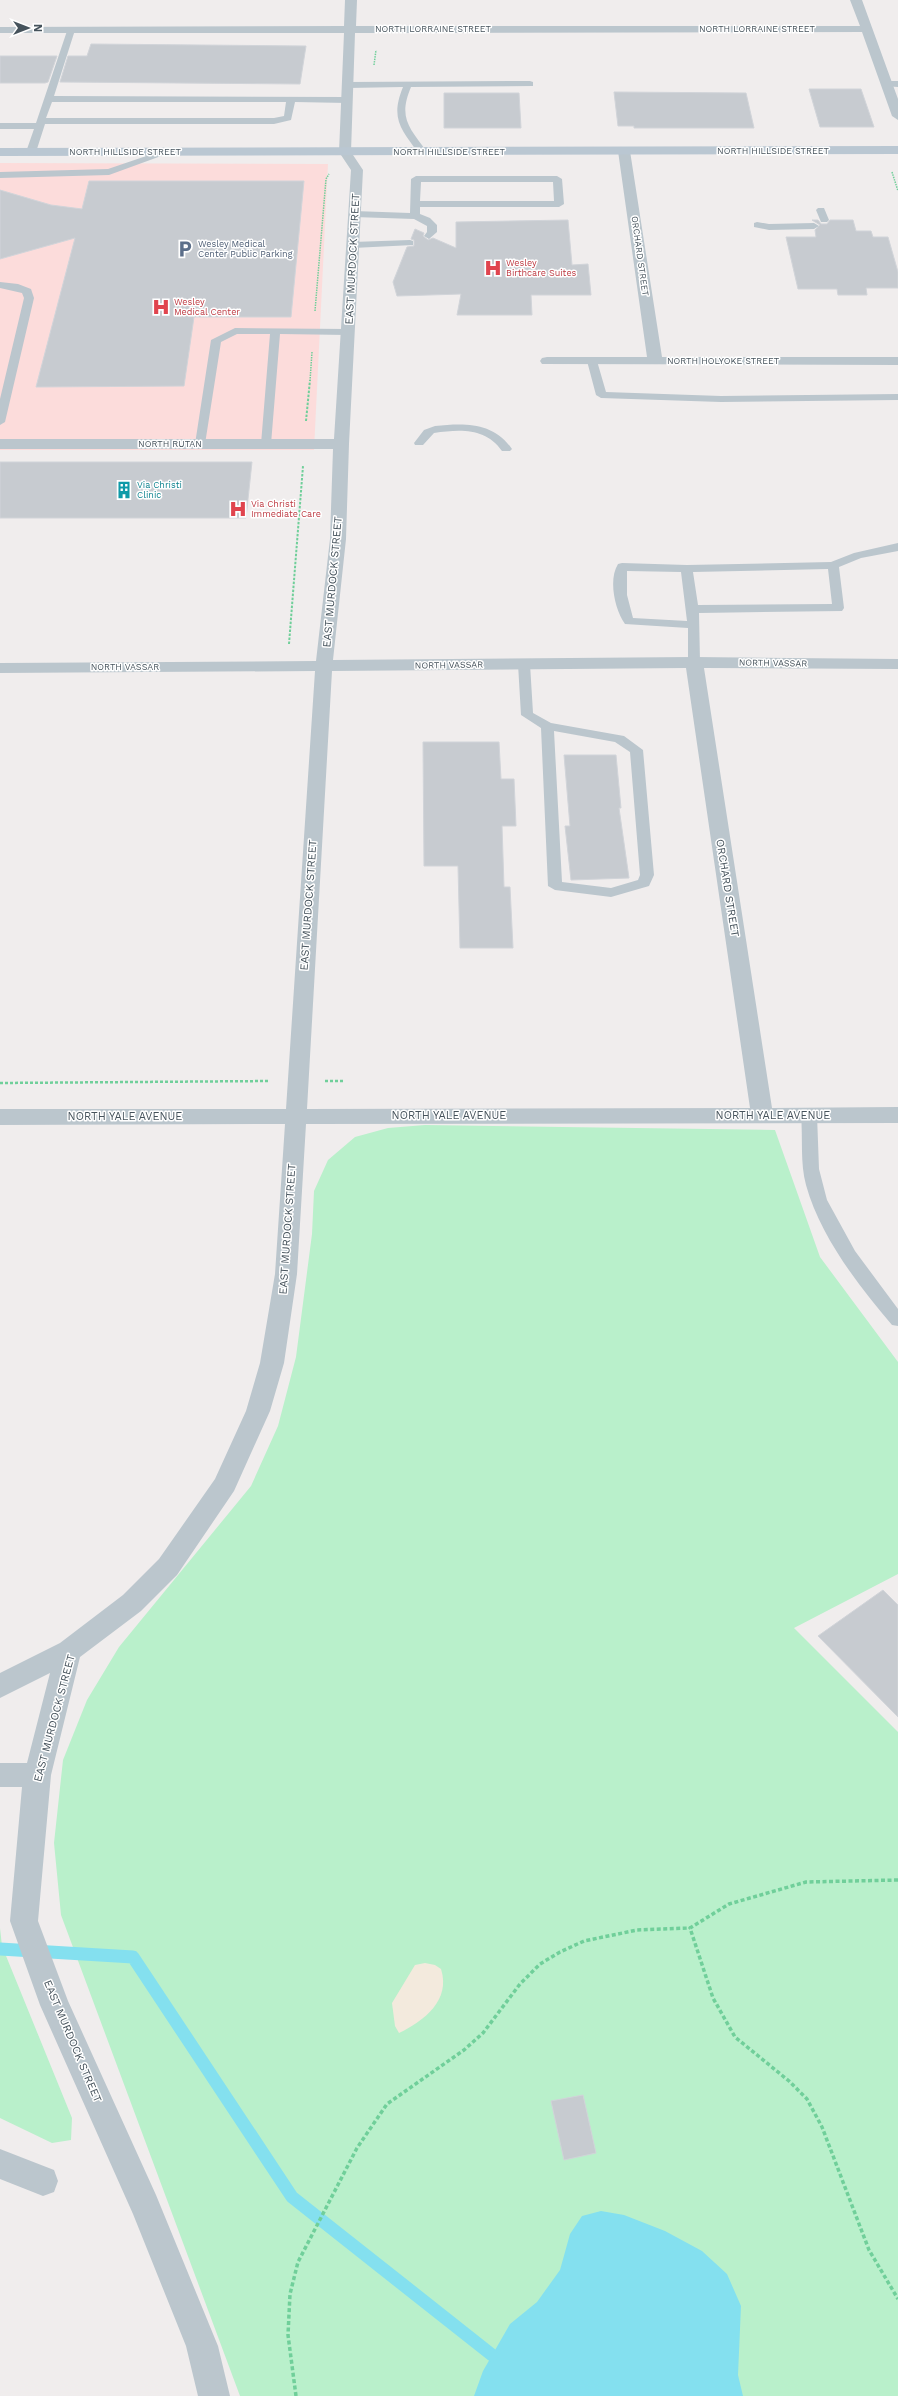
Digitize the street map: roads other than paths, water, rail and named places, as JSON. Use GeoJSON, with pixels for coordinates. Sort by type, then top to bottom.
{"type":"FeatureCollection","features":[{"type":"Feature","properties":{"kind":"main road","name":"NORTH HILLSIDE STREET"},"geometry":{"type":"LineString","coordinates":[[0,152],[898,150]]}},
{"type":"Feature","properties":{"kind":"street"},"geometry":{"type":"LineString","coordinates":[[345,152],[352,0]]}},
{"type":"Feature","properties":{"kind":"street"},"geometry":{"type":"LineString","coordinates":[[856,0],[865,29],[898,116]]}},
{"type":"Feature","properties":{"kind":"street","name":"NORTH LORRAINE STREET"},"geometry":{"type":"LineString","coordinates":[[0,30],[865,29]]}},
{"type":"Feature","properties":{"kind":"street","name":"ORCHARD STREET"},"geometry":{"type":"LineString","coordinates":[[624,151],[655,361]]}},
{"type":"Feature","properties":{"kind":"street","name":"EAST MURDOCK STREET"},"geometry":{"type":"LineString","coordinates":[[214,2396],[202,2346],[145,2206],[56,2005],[24,1921],[37,1775],[69,1651],[132,1603],[168,1567],[200,1523],[225,1484],[258,1411],[272,1363],[286,1274],[324,667],[338,539],[341,444],[357,170],[345,152]]}},
{"type":"Feature","properties":{"kind":"street","name":"NORTH HOLYOKE STREET"},"geometry":{"type":"LineString","coordinates":[[547,361],[898,361]]}},
{"type":"Feature","properties":{"kind":"street","name":"NORTH RUTAN"},"geometry":{"type":"LineString","coordinates":[[0,444],[341,444]]}},
{"type":"Feature","properties":{"kind":"street","name":"ORCHARD STREET"},"geometry":{"type":"LineString","coordinates":[[694,662],[762,1115]]}},
{"type":"Feature","properties":{"kind":"street","name":"NORTH VASSAR"},"geometry":{"type":"LineString","coordinates":[[0,668],[324,667],[694,662],[898,664]]}},
{"type":"Feature","properties":{"kind":"street","name":"NORTH YALE AVENUE"},"geometry":{"type":"LineString","coordinates":[[0,1117],[295,1115],[898,1115]]}},
{"type":"Feature","properties":{"kind":"street"},"geometry":{"type":"LineString","coordinates":[[0,1686],[69,1651]]}},
{"type":"Feature","properties":{"kind":"street"},"geometry":{"type":"LineString","coordinates":[[0,1775],[37,1775]]}},
{"type":"Feature","properties":{"kind":"street"},"geometry":{"type":"LineString","coordinates":[[0,2164],[43,2181]]}},
{"type":"Feature","properties":{"kind":"lane"},"geometry":{"type":"LineString","coordinates":[[31,152],[72,30]]}},
{"type":"Feature","properties":{"kind":"lane"},"geometry":{"type":"LineString","coordinates":[[348,85],[530,84]]}},
{"type":"Feature","properties":{"kind":"lane"},"geometry":{"type":"LineString","coordinates":[[886,84],[898,84]]}},
{"type":"Feature","properties":{"kind":"lane"},"geometry":{"type":"LineString","coordinates":[[408,85],[399,104],[400,118],[422,152]]}},
{"type":"Feature","properties":{"kind":"lane"},"geometry":{"type":"LineString","coordinates":[[49,99],[347,100]]}},
{"type":"Feature","properties":{"kind":"lane"},"geometry":{"type":"LineString","coordinates":[[7,119],[41,122],[274,121],[288,118],[291,100]]}},
{"type":"Feature","properties":{"kind":"lane"},"geometry":{"type":"LineString","coordinates":[[0,126],[41,122]]}},
{"type":"Feature","properties":{"kind":"lane"},"geometry":{"type":"LineString","coordinates":[[55,179],[88,177],[109,172],[167,152]]}},
{"type":"Feature","properties":{"kind":"lane"},"geometry":{"type":"LineString","coordinates":[[0,175],[16,173],[109,172]]}},
{"type":"Feature","properties":{"kind":"lane"},"geometry":{"type":"LineString","coordinates":[[0,175],[20,179]]}},
{"type":"Feature","properties":{"kind":"lane"},"geometry":{"type":"LineString","coordinates":[[415,204],[559,204],[556,179],[416,179],[415,204],[415,216]]}},
{"type":"Feature","properties":{"kind":"lane"},"geometry":{"type":"LineString","coordinates":[[821,210],[824,220]]}},
{"type":"Feature","properties":{"kind":"lane"},"geometry":{"type":"LineString","coordinates":[[354,214],[415,216],[427,220],[432,225],[432,232],[429,236]]}},
{"type":"Feature","properties":{"kind":"lane"},"geometry":{"type":"LineString","coordinates":[[757,225],[769,227],[814,226]]}},
{"type":"Feature","properties":{"kind":"lane"},"geometry":{"type":"LineString","coordinates":[[353,245],[410,244]]}},
{"type":"Feature","properties":{"kind":"lane"},"geometry":{"type":"LineString","coordinates":[[0,285],[18,287],[27,291],[29,298],[5,385],[1,415]]}},
{"type":"Feature","properties":{"kind":"lane"},"geometry":{"type":"LineString","coordinates":[[200,444],[216,340],[234,331],[347,332]]}},
{"type":"Feature","properties":{"kind":"lane"},"geometry":{"type":"LineString","coordinates":[[266,444],[275,331]]}},
{"type":"Feature","properties":{"kind":"lane"},"geometry":{"type":"LineString","coordinates":[[592,361],[601,395],[721,399],[898,397]]}},
{"type":"Feature","properties":{"kind":"lane"},"geometry":{"type":"LineString","coordinates":[[419,443],[427,432],[436,429],[480,428],[490,432],[500,439],[506,449]]}},
{"type":"Feature","properties":{"kind":"lane"},"geometry":{"type":"LineString","coordinates":[[694,625],[629,620],[624,614],[619,579],[622,567],[687,569],[833,565],[858,555],[898,548]]}},
{"type":"Feature","properties":{"kind":"lane"},"geometry":{"type":"LineString","coordinates":[[692,609],[838,608],[833,565]]}},
{"type":"Feature","properties":{"kind":"lane"},"geometry":{"type":"LineString","coordinates":[[687,569],[694,625],[694,662]]}},
{"type":"Feature","properties":{"kind":"lane"},"geometry":{"type":"LineString","coordinates":[[524,664],[527,714],[547,726],[619,739],[636,750],[647,875],[644,883],[611,893],[555,886],[547,726]]}},
{"type":"Feature","properties":{"kind":"lane"},"geometry":{"type":"LineString","coordinates":[[809,1115],[814,1185],[830,1224],[886,1306],[898,1320]]}},
{"type":"Feature","properties":{"kind":"water"},"geometry":{"type":"Polygon","coordinates":[[[601,2211],[624,2215],[665,2231],[702,2251],[727,2274],[741,2306],[738,2375],[743,2396],[474,2396],[483,2371],[510,2324],[537,2302],[560,2270],[570,2234],[582,2216],[601,2211]]]}},
{"type":"Feature","properties":{"kind":"waterway"},"geometry":{"type":"LineString","coordinates":[[0,1949],[133,1957],[292,2197],[492,2355]]}},
{"type":"Feature","properties":{"kind":"place","name":"Wesley Medical Center Public Parking"},"geometry":{"type":"Point","coordinates":[185,249]}},
{"type":"Feature","properties":{"kind":"place","name":"Wesley Birthcare Suites"},"geometry":{"type":"Point","coordinates":[493,268]}},
{"type":"Feature","properties":{"kind":"place","name":"Wesley Medical Center"},"geometry":{"type":"Point","coordinates":[161,307]}},
{"type":"Feature","properties":{"kind":"place","name":"Via Christi Clinic"},"geometry":{"type":"Point","coordinates":[124,490]}},
{"type":"Feature","properties":{"kind":"place","name":"Via Christi Immediate Care"},"geometry":{"type":"Point","coordinates":[238,509]}}]}
